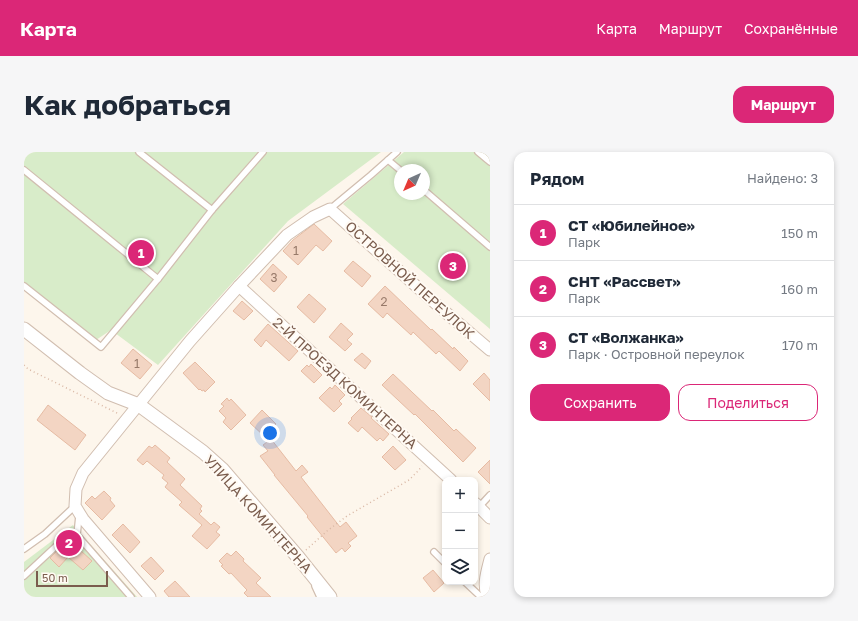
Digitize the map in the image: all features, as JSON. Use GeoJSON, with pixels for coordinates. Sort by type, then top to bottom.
{"type":"FeatureCollection","features":[{"type":"Feature","properties":{"kind":"street"},"geometry":{"type":"LineString","coordinates":[[150,597],[77,510],[76,489],[83,473],[190,341],[239,286],[287,235],[313,217],[330,209]]}},
{"type":"Feature","properties":{"kind":"street","name":"ОСТРОВНОЙ ПЕРЕУЛОК"},"geometry":{"type":"LineString","coordinates":[[330,209],[490,350]]}},
{"type":"Feature","properties":{"kind":"street","name":"2-Й ПРОЕЗД КОМИНТЕРНА"},"geometry":{"type":"LineString","coordinates":[[239,286],[448,477]]}},
{"type":"Feature","properties":{"kind":"street","name":"УЛИЦА КОМИНТЕРНА"},"geometry":{"type":"LineString","coordinates":[[24,329],[108,393],[138,405],[203,452],[222,469],[298,557],[330,597]]}},
{"type":"Feature","properties":{"kind":"street"},"geometry":{"type":"LineString","coordinates":[[478,506],[490,518]]}},
{"type":"Feature","properties":{"kind":"street"},"geometry":{"type":"LineString","coordinates":[[478,506],[490,523]]}},
{"type":"Feature","properties":{"kind":"street"},"geometry":{"type":"LineString","coordinates":[[488,597],[486,593],[486,575],[490,559]]}},
{"type":"Feature","properties":{"kind":"lane"},"geometry":{"type":"LineString","coordinates":[[139,152],[212,210]]}},
{"type":"Feature","properties":{"kind":"lane"},"geometry":{"type":"LineString","coordinates":[[24,286],[101,347],[158,279],[212,210],[262,152]]}},
{"type":"Feature","properties":{"kind":"lane"},"geometry":{"type":"LineString","coordinates":[[330,209],[397,152]]}},
{"type":"Feature","properties":{"kind":"lane"},"geometry":{"type":"LineString","coordinates":[[478,152],[490,162]]}},
{"type":"Feature","properties":{"kind":"lane"},"geometry":{"type":"LineString","coordinates":[[388,160],[394,165]]}},
{"type":"Feature","properties":{"kind":"lane"},"geometry":{"type":"LineString","coordinates":[[24,170],[158,279]]}},
{"type":"Feature","properties":{"kind":"lane"},"geometry":{"type":"LineString","coordinates":[[430,195],[490,247]]}},
{"type":"Feature","properties":{"kind":"lane"},"geometry":{"type":"LineString","coordinates":[[478,504],[490,495]]}},
{"type":"Feature","properties":{"kind":"lane"},"geometry":{"type":"LineString","coordinates":[[77,510],[77,535],[131,597]]}},
{"type":"Feature","properties":{"kind":"lane"},"geometry":{"type":"LineString","coordinates":[[24,550],[77,510]]}},
{"type":"Feature","properties":{"kind":"lane"},"geometry":{"type":"LineString","coordinates":[[24,576],[68,535],[77,535]]}},
{"type":"Feature","properties":{"kind":"lane"},"geometry":{"type":"LineString","coordinates":[[434,552],[442,560]]}},
{"type":"Feature","properties":{"kind":"lane"},"geometry":{"type":"LineString","coordinates":[[309,571],[320,597]]}},
{"type":"Feature","properties":{"kind":"lane"},"geometry":{"type":"LineString","coordinates":[[468,585],[481,597]]}},
{"type":"Feature","properties":{"kind":"path"},"geometry":{"type":"LineString","coordinates":[[24,365],[28,369],[128,418]]}},
{"type":"Feature","properties":{"kind":"path"},"geometry":{"type":"LineString","coordinates":[[298,557],[327,531],[347,516],[409,480],[418,471],[427,458]]}},
{"type":"Feature","properties":{"kind":"green space"},"geometry":{"type":"Polygon","coordinates":[[[24,152],[381,152],[288,221],[158,365],[111,330],[96,340],[24,285],[24,152]]]}},
{"type":"Feature","properties":{"kind":"green space"},"geometry":{"type":"Polygon","coordinates":[[[404,152],[490,152],[490,329],[343,204],[404,152]]]}},
{"type":"Feature","properties":{"kind":"green space"},"geometry":{"type":"Polygon","coordinates":[[[73,525],[137,597],[24,597],[24,562],[73,525]]]}},
{"type":"Feature","properties":{"kind":"building"},"geometry":{"type":"Polygon","coordinates":[[[314,224],[332,241],[323,251],[316,245],[298,265],[283,251],[293,240],[314,224]]]}},
{"type":"Feature","properties":{"kind":"building"},"geometry":{"type":"Polygon","coordinates":[[[353,261],[371,276],[362,287],[344,271],[353,261]]]}},
{"type":"Feature","properties":{"kind":"building"},"geometry":{"type":"Polygon","coordinates":[[[273,264],[287,277],[274,292],[260,279],[273,264]]]}},
{"type":"Feature","properties":{"kind":"building"},"geometry":{"type":"Polygon","coordinates":[[[385,286],[431,330],[432,329],[453,349],[454,347],[468,361],[460,371],[439,351],[436,354],[413,332],[411,335],[387,313],[383,318],[368,304],[385,286]]]}},
{"type":"Feature","properties":{"kind":"building"},"geometry":{"type":"Polygon","coordinates":[[[309,294],[326,309],[314,323],[297,307],[309,294]]]}},
{"type":"Feature","properties":{"kind":"building"},"geometry":{"type":"Polygon","coordinates":[[[242,301],[253,311],[244,320],[233,311],[242,301]]]}},
{"type":"Feature","properties":{"kind":"building"},"geometry":{"type":"Polygon","coordinates":[[[341,323],[353,334],[347,340],[352,344],[345,351],[329,337],[341,323]]]}},
{"type":"Feature","properties":{"kind":"building"},"geometry":{"type":"Polygon","coordinates":[[[268,324],[298,351],[289,361],[266,340],[261,347],[254,340],[268,324]]]}},
{"type":"Feature","properties":{"kind":"building"},"geometry":{"type":"Polygon","coordinates":[[[133,349],[152,365],[140,379],[121,363],[133,349]]]}},
{"type":"Feature","properties":{"kind":"building"},"geometry":{"type":"Polygon","coordinates":[[[362,353],[371,361],[365,369],[354,360],[362,353]]]}},
{"type":"Feature","properties":{"kind":"building"},"geometry":{"type":"Polygon","coordinates":[[[195,362],[215,382],[205,392],[204,390],[199,390],[183,373],[195,362]]]}},
{"type":"Feature","properties":{"kind":"building"},"geometry":{"type":"Polygon","coordinates":[[[311,364],[322,375],[314,383],[301,371],[307,365],[309,367],[311,364]]]}},
{"type":"Feature","properties":{"kind":"building"},"geometry":{"type":"Polygon","coordinates":[[[484,373],[490,380],[490,401],[473,384],[484,373]]]}},
{"type":"Feature","properties":{"kind":"building"},"geometry":{"type":"Polygon","coordinates":[[[393,374],[454,431],[456,429],[476,448],[463,462],[415,414],[414,415],[382,385],[393,374]]]}},
{"type":"Feature","properties":{"kind":"building"},"geometry":{"type":"Polygon","coordinates":[[[335,385],[345,395],[339,401],[342,404],[334,412],[319,398],[330,387],[332,389],[335,385]]]}},
{"type":"Feature","properties":{"kind":"building"},"geometry":{"type":"Polygon","coordinates":[[[227,398],[229,401],[231,399],[246,415],[231,430],[223,422],[226,418],[219,411],[224,406],[221,404],[227,398]]]}},
{"type":"Feature","properties":{"kind":"building"},"geometry":{"type":"Polygon","coordinates":[[[48,405],[86,435],[75,450],[37,420],[48,405]]]}},
{"type":"Feature","properties":{"kind":"building"},"geometry":{"type":"Polygon","coordinates":[[[361,408],[389,434],[383,441],[380,438],[377,441],[362,427],[358,432],[348,423],[361,408]]]}},
{"type":"Feature","properties":{"kind":"building"},"geometry":{"type":"Polygon","coordinates":[[[262,410],[276,424],[264,436],[250,423],[262,410]]]}},
{"type":"Feature","properties":{"kind":"building"},"geometry":{"type":"Polygon","coordinates":[[[271,439],[296,471],[302,465],[308,472],[301,477],[340,527],[346,522],[357,536],[348,543],[351,546],[345,552],[342,548],[336,553],[260,456],[268,451],[263,445],[271,439]]]}},
{"type":"Feature","properties":{"kind":"building"},"geometry":{"type":"Polygon","coordinates":[[[155,445],[170,458],[167,462],[185,479],[180,485],[202,506],[200,509],[202,511],[199,514],[211,525],[214,522],[220,527],[216,532],[220,535],[207,549],[192,536],[202,525],[179,505],[182,502],[165,487],[168,483],[162,478],[164,475],[147,461],[143,465],[137,460],[149,446],[152,448],[155,445]]]}},
{"type":"Feature","properties":{"kind":"building"},"geometry":{"type":"Polygon","coordinates":[[[393,446],[406,460],[395,470],[382,457],[393,446]]]}},
{"type":"Feature","properties":{"kind":"building"},"geometry":{"type":"Polygon","coordinates":[[[490,460],[490,484],[478,472],[490,460]]]}},
{"type":"Feature","properties":{"kind":"building"},"geometry":{"type":"Polygon","coordinates":[[[104,491],[111,498],[110,500],[115,506],[102,520],[85,503],[92,496],[95,499],[104,491]]]}},
{"type":"Feature","properties":{"kind":"building"},"geometry":{"type":"Polygon","coordinates":[[[123,524],[140,542],[130,553],[112,535],[123,524]]]}},
{"type":"Feature","properties":{"kind":"building"},"geometry":{"type":"Polygon","coordinates":[[[76,540],[83,548],[80,550],[92,561],[83,570],[68,557],[59,567],[50,558],[59,549],[63,552],[76,540]]]}},
{"type":"Feature","properties":{"kind":"building"},"geometry":{"type":"Polygon","coordinates":[[[236,551],[244,559],[243,561],[261,578],[256,583],[271,597],[248,597],[244,593],[247,590],[231,573],[229,574],[221,566],[223,565],[219,561],[227,553],[231,556],[236,551]]]}},
{"type":"Feature","properties":{"kind":"building"},"geometry":{"type":"Polygon","coordinates":[[[151,557],[164,571],[155,580],[141,566],[151,557]]]}},
{"type":"Feature","properties":{"kind":"building"},"geometry":{"type":"Polygon","coordinates":[[[433,570],[442,581],[442,585],[434,592],[423,578],[433,570]]]}},
{"type":"Feature","properties":{"kind":"building"},"geometry":{"type":"Polygon","coordinates":[[[175,581],[190,597],[169,597],[164,591],[175,581]]]}},
{"type":"Feature","properties":{"kind":"place","name":"СТ «Юбилейное»"},"geometry":{"type":"Point","coordinates":[141,253]}},
{"type":"Feature","properties":{"kind":"place","name":"СТ «Волжанка»"},"geometry":{"type":"Point","coordinates":[453,266]}},
{"type":"Feature","properties":{"kind":"place","name":"СНТ «Рассвет»"},"geometry":{"type":"Point","coordinates":[69,543]}}]}
